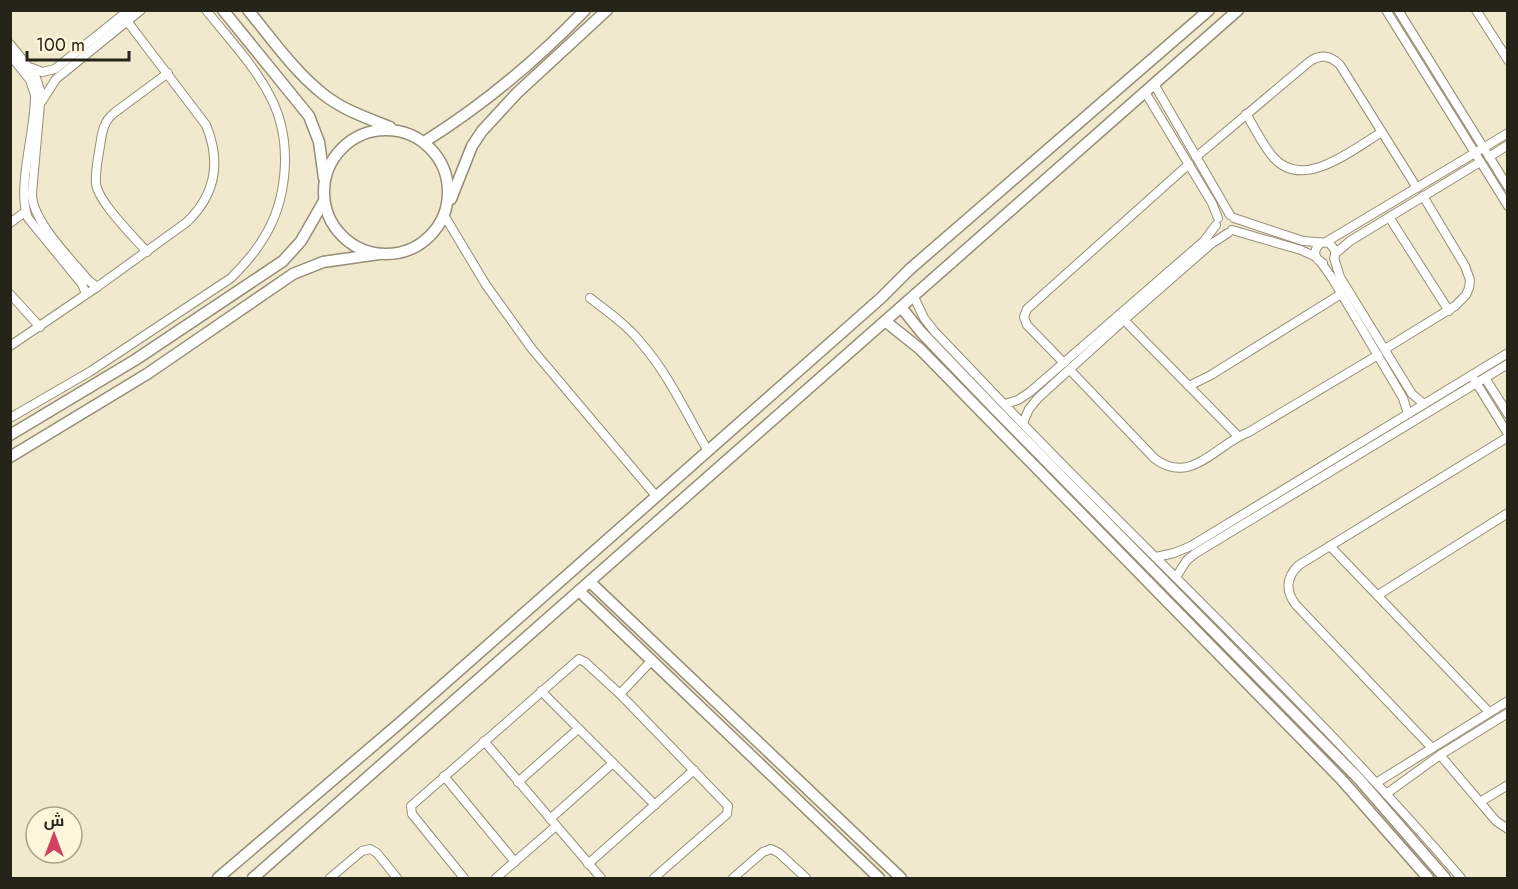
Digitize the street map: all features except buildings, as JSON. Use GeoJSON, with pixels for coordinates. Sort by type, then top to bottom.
{"type":"FeatureCollection","features":[{"type":"Feature","properties":{"kind":"street"},"geometry":{"type":"LineString","coordinates":[[30,67],[42,72],[55,69],[125,14],[141,10]]}},
{"type":"Feature","properties":{"kind":"street"},"geometry":{"type":"LineString","coordinates":[[10,418],[99,365],[231,278],[251,258],[265,237],[278,206],[284,181],[285,147],[281,128],[272,100],[255,71],[206,10]]}},
{"type":"Feature","properties":{"kind":"street"},"geometry":{"type":"LineString","coordinates":[[223,10],[309,116],[320,142],[324,201],[329,216],[343,236],[356,246],[379,254]]}},
{"type":"Feature","properties":{"kind":"street"},"geometry":{"type":"LineString","coordinates":[[248,10],[293,65],[324,95],[359,116],[424,142],[440,160],[447,175],[449,191],[446,211],[486,285],[532,349],[656,496]]}},
{"type":"Feature","properties":{"kind":"street"},"geometry":{"type":"LineString","coordinates":[[424,142],[495,94],[585,10]]}},
{"type":"Feature","properties":{"kind":"street"},"geometry":{"type":"LineString","coordinates":[[10,457],[147,374],[293,274],[323,262],[403,252],[418,245],[436,229],[460,180],[472,146],[482,131],[517,93],[607,10]]}},
{"type":"Feature","properties":{"kind":"street"},"geometry":{"type":"LineString","coordinates":[[218,879],[425,701],[881,298],[910,269],[1209,10]]}},
{"type":"Feature","properties":{"kind":"street"},"geometry":{"type":"LineString","coordinates":[[253,879],[1238,10]]}},
{"type":"Feature","properties":{"kind":"street"},"geometry":{"type":"LineString","coordinates":[[1398,10],[1508,187]]}},
{"type":"Feature","properties":{"kind":"street"},"geometry":{"type":"LineString","coordinates":[[1476,10],[1507,59]]}},
{"type":"Feature","properties":{"kind":"street"},"geometry":{"type":"LineString","coordinates":[[1388,11],[1508,206]]}},
{"type":"Feature","properties":{"kind":"street"},"geometry":{"type":"LineString","coordinates":[[10,346],[187,222],[207,196],[214,172],[214,144],[206,125],[125,14]]}},
{"type":"Feature","properties":{"kind":"street"},"geometry":{"type":"LineString","coordinates":[[42,102],[56,79],[125,14]]}},
{"type":"Feature","properties":{"kind":"street"},"geometry":{"type":"LineString","coordinates":[[10,44],[30,67],[39,84],[42,102],[32,193],[33,207],[40,220],[88,280],[97,287]]}},
{"type":"Feature","properties":{"kind":"street"},"geometry":{"type":"LineString","coordinates":[[10,55],[30,80],[35,94],[23,203],[25,212],[27,218],[82,284],[86,294]]}},
{"type":"Feature","properties":{"kind":"street"},"geometry":{"type":"LineString","coordinates":[[1196,157],[1309,62],[1315,58],[1329,57],[1340,65],[1417,188]]}},
{"type":"Feature","properties":{"kind":"street"},"geometry":{"type":"LineString","coordinates":[[1419,64],[1428,58]]}},
{"type":"Feature","properties":{"kind":"street"},"geometry":{"type":"LineString","coordinates":[[147,252],[101,196],[96,179],[102,130],[106,121],[168,73]]}},
{"type":"Feature","properties":{"kind":"street"},"geometry":{"type":"LineString","coordinates":[[1005,404],[1018,400],[1067,367],[1211,244],[1230,231],[1235,224],[1154,84]]}},
{"type":"Feature","properties":{"kind":"street"},"geometry":{"type":"LineString","coordinates":[[1145,92],[1212,202],[1219,230],[1301,250],[1326,263],[1350,241],[1480,162]]}},
{"type":"Feature","properties":{"kind":"street"},"geometry":{"type":"LineString","coordinates":[[1246,114],[1273,157],[1289,169],[1300,171],[1320,168],[1382,132]]}},
{"type":"Feature","properties":{"kind":"street"},"geometry":{"type":"LineString","coordinates":[[324,184],[332,161],[348,143],[369,132],[386,130],[402,132]]}},
{"type":"Feature","properties":{"kind":"street"},"geometry":{"type":"LineString","coordinates":[[1408,414],[1403,398],[1318,259],[1316,248],[1508,133]]}},
{"type":"Feature","properties":{"kind":"street"},"geometry":{"type":"LineString","coordinates":[[1489,157],[1508,145]]}},
{"type":"Feature","properties":{"kind":"street"},"geometry":{"type":"LineString","coordinates":[[1052,148],[1055,159],[1065,163]]}},
{"type":"Feature","properties":{"kind":"street"},"geometry":{"type":"LineString","coordinates":[[1189,164],[1028,309],[1024,317],[1027,326],[1155,459],[1179,469],[1196,465],[1238,436],[1249,432],[1378,355]]}},
{"type":"Feature","properties":{"kind":"street"},"geometry":{"type":"LineString","coordinates":[[1024,172],[1034,177],[1037,188]]}},
{"type":"Feature","properties":{"kind":"street"},"geometry":{"type":"LineString","coordinates":[[1385,350],[1449,311],[1466,295],[1470,280],[1423,196]]}},
{"type":"Feature","properties":{"kind":"street"},"geometry":{"type":"LineString","coordinates":[[10,435],[135,360],[283,261],[297,247],[324,201]]}},
{"type":"Feature","properties":{"kind":"street"},"geometry":{"type":"LineString","coordinates":[[10,223],[25,212]]}},
{"type":"Feature","properties":{"kind":"street"},"geometry":{"type":"LineString","coordinates":[[1023,423],[1033,403],[1067,367],[1204,241],[1222,214],[1303,241],[1332,245],[1340,277],[1412,394],[1424,404]]}},
{"type":"Feature","properties":{"kind":"street"},"geometry":{"type":"LineString","coordinates":[[1389,217],[1449,311]]}},
{"type":"Feature","properties":{"kind":"street"},"geometry":{"type":"LineString","coordinates":[[261,277],[270,291]]}},
{"type":"Feature","properties":{"kind":"street"},"geometry":{"type":"LineString","coordinates":[[10,294],[40,327]]}},
{"type":"Feature","properties":{"kind":"street"},"geometry":{"type":"LineString","coordinates":[[1189,386],[1211,375],[1341,294]]}},
{"type":"Feature","properties":{"kind":"street"},"geometry":{"type":"LineString","coordinates":[[914,295],[924,318],[935,332],[1376,783],[1461,879]]}},
{"type":"Feature","properties":{"kind":"street"},"geometry":{"type":"LineString","coordinates":[[590,298],[625,326],[642,344],[657,364],[708,451]]}},
{"type":"Feature","properties":{"kind":"street"},"geometry":{"type":"LineString","coordinates":[[901,307],[921,332],[986,400],[1359,779],[1445,879]]}},
{"type":"Feature","properties":{"kind":"street"},"geometry":{"type":"LineString","coordinates":[[1124,320],[1238,436]]}},
{"type":"Feature","properties":{"kind":"street"},"geometry":{"type":"LineString","coordinates":[[885,321],[920,349],[1341,778],[1428,879]]}},
{"type":"Feature","properties":{"kind":"street"},"geometry":{"type":"LineString","coordinates":[[1176,577],[1187,560],[1196,553],[1474,379],[1508,353]]}},
{"type":"Feature","properties":{"kind":"street"},"geometry":{"type":"LineString","coordinates":[[1156,557],[1191,546],[1424,404],[1474,379],[1485,378],[1508,364]]}},
{"type":"Feature","properties":{"kind":"street"},"geometry":{"type":"LineString","coordinates":[[1485,378],[1508,414]]}},
{"type":"Feature","properties":{"kind":"street"},"geometry":{"type":"LineString","coordinates":[[1432,748],[1292,600],[1289,594],[1289,581],[1294,570],[1330,546],[1508,436],[1474,379]]}},
{"type":"Feature","properties":{"kind":"street"},"geometry":{"type":"LineString","coordinates":[[738,424],[738,432],[741,436],[752,439]]}},
{"type":"Feature","properties":{"kind":"street"},"geometry":{"type":"LineString","coordinates":[[708,451],[714,450],[719,453],[722,457],[721,466]]}},
{"type":"Feature","properties":{"kind":"street"},"geometry":{"type":"LineString","coordinates":[[1378,595],[1508,513]]}},
{"type":"Feature","properties":{"kind":"street"},"geometry":{"type":"LineString","coordinates":[[1330,546],[1489,712]]}},
{"type":"Feature","properties":{"kind":"street"},"geometry":{"type":"LineString","coordinates":[[1132,567],[1141,558]]}},
{"type":"Feature","properties":{"kind":"street"},"geometry":{"type":"LineString","coordinates":[[590,582],[901,879]]}},
{"type":"Feature","properties":{"kind":"street"},"geometry":{"type":"LineString","coordinates":[[579,591],[879,879]]}},
{"type":"Feature","properties":{"kind":"street"},"geometry":{"type":"LineString","coordinates":[[547,593],[561,608]]}},
{"type":"Feature","properties":{"kind":"street"},"geometry":{"type":"LineString","coordinates":[[464,879],[411,810],[413,802],[579,659],[620,694],[726,803],[729,812],[654,879]]}},
{"type":"Feature","properties":{"kind":"street"},"geometry":{"type":"LineString","coordinates":[[620,694],[652,660]]}},
{"type":"Feature","properties":{"kind":"street"},"geometry":{"type":"LineString","coordinates":[[541,691],[655,805]]}},
{"type":"Feature","properties":{"kind":"street"},"geometry":{"type":"LineString","coordinates":[[425,701],[439,716]]}},
{"type":"Feature","properties":{"kind":"street"},"geometry":{"type":"LineString","coordinates":[[1376,783],[1508,701]]}},
{"type":"Feature","properties":{"kind":"street"},"geometry":{"type":"LineString","coordinates":[[1386,794],[1508,713]]}},
{"type":"Feature","properties":{"kind":"street"},"geometry":{"type":"LineString","coordinates":[[518,782],[578,729]]}},
{"type":"Feature","properties":{"kind":"street"},"geometry":{"type":"LineString","coordinates":[[484,741],[601,879]]}},
{"type":"Feature","properties":{"kind":"street"},"geometry":{"type":"LineString","coordinates":[[1440,756],[1496,821],[1508,829]]}},
{"type":"Feature","properties":{"kind":"street"},"geometry":{"type":"LineString","coordinates":[[496,879],[613,763]]}},
{"type":"Feature","properties":{"kind":"street"},"geometry":{"type":"LineString","coordinates":[[588,864],[694,770]]}},
{"type":"Feature","properties":{"kind":"street"},"geometry":{"type":"LineString","coordinates":[[444,776],[515,862]]}},
{"type":"Feature","properties":{"kind":"street"},"geometry":{"type":"LineString","coordinates":[[1480,802],[1508,785]]}},
{"type":"Feature","properties":{"kind":"street"},"geometry":{"type":"LineString","coordinates":[[842,842],[852,832]]}},
{"type":"Feature","properties":{"kind":"street"},"geometry":{"type":"LineString","coordinates":[[332,878],[362,851],[370,849],[377,852],[397,879]]}},
{"type":"Feature","properties":{"kind":"street"},"geometry":{"type":"LineString","coordinates":[[733,878],[763,852],[771,849],[779,853],[806,879]]}}]}
